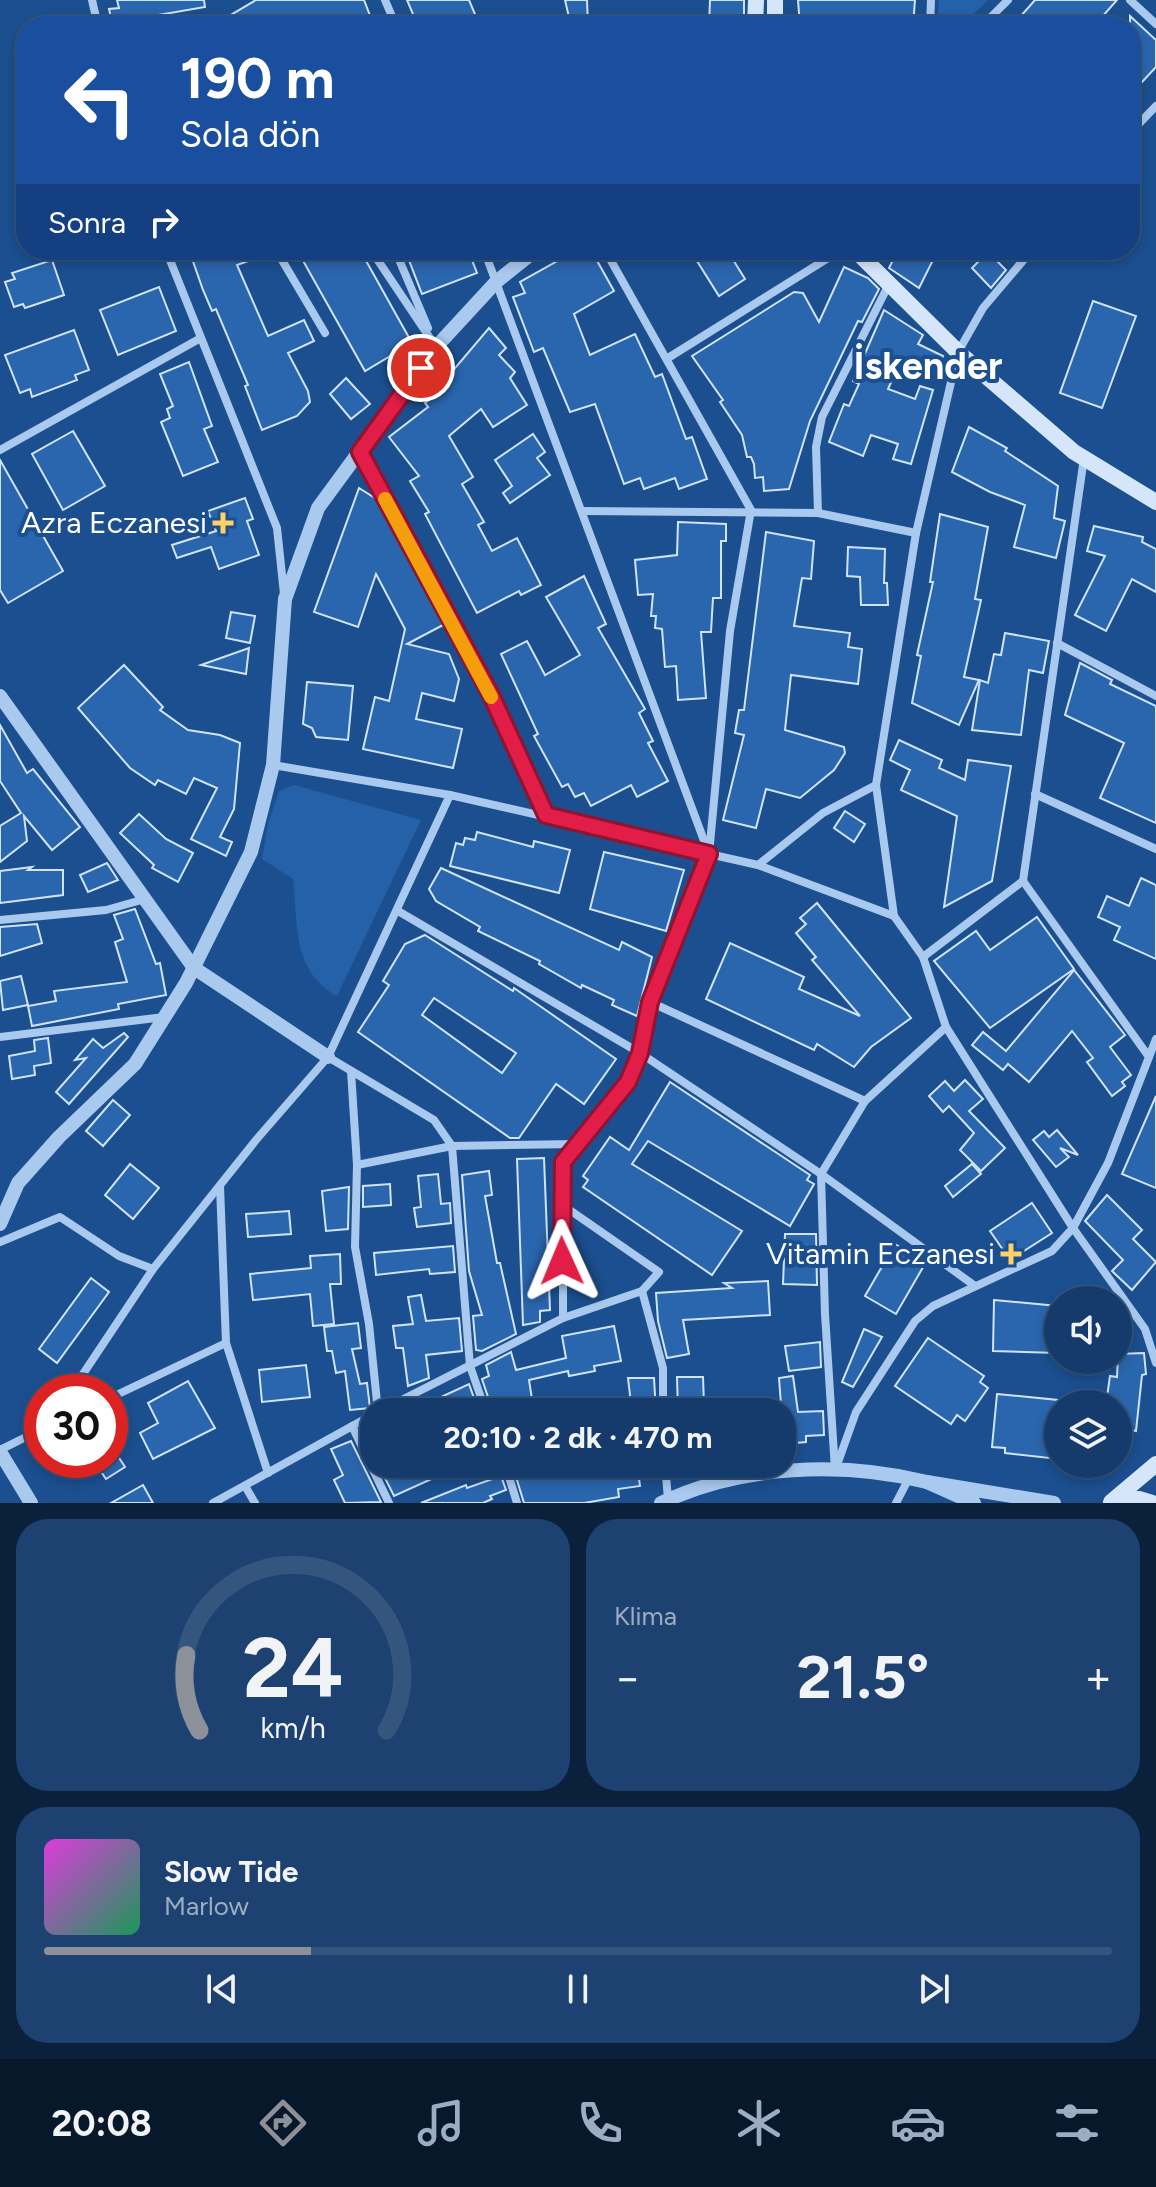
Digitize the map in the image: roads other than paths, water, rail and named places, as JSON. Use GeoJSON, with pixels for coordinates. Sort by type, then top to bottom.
{"type":"FeatureCollection","features":[{"type":"Feature","properties":{"kind":"main road"},"geometry":{"type":"LineString","coordinates":[[865,260],[958,352],[1084,458],[1156,502]]}},
{"type":"Feature","properties":{"kind":"main road"},"geometry":{"type":"LineString","coordinates":[[1110,1502],[1156,1464]]}},
{"type":"Feature","properties":{"kind":"main road"},"geometry":{"type":"LineString","coordinates":[[1110,1502],[1125,1498],[1152,1503]]}},
{"type":"Feature","properties":{"kind":"street"},"geometry":{"type":"LineString","coordinates":[[992,16],[1008,0]]}},
{"type":"Feature","properties":{"kind":"street"},"geometry":{"type":"LineString","coordinates":[[1130,0],[1156,24]]}},
{"type":"Feature","properties":{"kind":"street"},"geometry":{"type":"LineString","coordinates":[[1140,123],[1156,106]]}},
{"type":"Feature","properties":{"kind":"street"},"geometry":{"type":"LineString","coordinates":[[0,1224],[18,1183],[59,1137],[135,1064],[165,1017],[194,968],[251,852],[273,765],[285,599],[277,528],[170,260]]}},
{"type":"Feature","properties":{"kind":"street"},"geometry":{"type":"LineString","coordinates":[[282,260],[325,333]]}},
{"type":"Feature","properties":{"kind":"street"},"geometry":{"type":"LineString","coordinates":[[378,260],[436,347]]}},
{"type":"Feature","properties":{"kind":"street"},"geometry":{"type":"LineString","coordinates":[[399,260],[436,347]]}},
{"type":"Feature","properties":{"kind":"street"},"geometry":{"type":"LineString","coordinates":[[488,260],[709,854]]}},
{"type":"Feature","properties":{"kind":"street"},"geometry":{"type":"LineString","coordinates":[[285,599],[318,508],[436,347],[496,282],[524,260]]}},
{"type":"Feature","properties":{"kind":"street"},"geometry":{"type":"LineString","coordinates":[[563,1318],[563,1162],[628,1082],[640,1053],[650,1002],[709,854],[730,631],[751,510],[611,260]]}},
{"type":"Feature","properties":{"kind":"street"},"geometry":{"type":"LineString","coordinates":[[668,358],[825,260]]}},
{"type":"Feature","properties":{"kind":"street"},"geometry":{"type":"LineString","coordinates":[[1024,260],[983,308],[958,352],[916,533],[876,785],[894,916],[923,957],[946,1027],[1073,1228],[1145,1329],[1156,1363]]}},
{"type":"Feature","properties":{"kind":"street"},"geometry":{"type":"LineString","coordinates":[[818,513],[816,447],[822,417],[889,284]]}},
{"type":"Feature","properties":{"kind":"street"},"geometry":{"type":"LineString","coordinates":[[0,450],[199,339]]}},
{"type":"Feature","properties":{"kind":"street"},"geometry":{"type":"LineString","coordinates":[[360,452],[491,695],[546,815]]}},
{"type":"Feature","properties":{"kind":"street"},"geometry":{"type":"LineString","coordinates":[[1084,458],[1023,881],[1149,1057]]}},
{"type":"Feature","properties":{"kind":"street"},"geometry":{"type":"LineString","coordinates":[[582,511],[751,510],[818,513],[916,533]]}},
{"type":"Feature","properties":{"kind":"street"},"geometry":{"type":"LineString","coordinates":[[1057,643],[1156,696]]}},
{"type":"Feature","properties":{"kind":"street"},"geometry":{"type":"LineString","coordinates":[[0,696],[194,968],[328,1057],[434,1120],[452,1146],[470,1366],[481,1398]]}},
{"type":"Feature","properties":{"kind":"street"},"geometry":{"type":"LineString","coordinates":[[273,765],[450,795],[758,865],[894,916]]}},
{"type":"Feature","properties":{"kind":"street"},"geometry":{"type":"LineString","coordinates":[[758,865],[823,813],[876,785]]}},
{"type":"Feature","properties":{"kind":"street"},"geometry":{"type":"LineString","coordinates":[[1035,794],[1156,849]]}},
{"type":"Feature","properties":{"kind":"street"},"geometry":{"type":"LineString","coordinates":[[83,1374],[153,1269],[328,1057],[450,795]]}},
{"type":"Feature","properties":{"kind":"street"},"geometry":{"type":"LineString","coordinates":[[923,957],[1023,881]]}},
{"type":"Feature","properties":{"kind":"street"},"geometry":{"type":"LineString","coordinates":[[0,920],[106,910],[145,899]]}},
{"type":"Feature","properties":{"kind":"street"},"geometry":{"type":"LineString","coordinates":[[398,911],[640,1053],[821,1174],[975,1286]]}},
{"type":"Feature","properties":{"kind":"street"},"geometry":{"type":"LineString","coordinates":[[650,1002],[865,1101]]}},
{"type":"Feature","properties":{"kind":"street"},"geometry":{"type":"LineString","coordinates":[[0,1037],[165,1017]]}},
{"type":"Feature","properties":{"kind":"street"},"geometry":{"type":"LineString","coordinates":[[835,1470],[825,1314],[821,1174],[865,1101],[946,1027]]}},
{"type":"Feature","properties":{"kind":"street"},"geometry":{"type":"LineString","coordinates":[[835,1470],[856,1412],[908,1329],[933,1306],[1052,1251],[1073,1228],[1083,1204],[1108,1163],[1156,1039]]}},
{"type":"Feature","properties":{"kind":"street"},"geometry":{"type":"LineString","coordinates":[[351,1071],[357,1165],[355,1247],[369,1324],[376,1398]]}},
{"type":"Feature","properties":{"kind":"street"},"geometry":{"type":"LineString","coordinates":[[357,1165],[452,1146],[576,1144]]}},
{"type":"Feature","properties":{"kind":"street"},"geometry":{"type":"LineString","coordinates":[[220,1185],[226,1343],[268,1473]]}},
{"type":"Feature","properties":{"kind":"street"},"geometry":{"type":"LineString","coordinates":[[407,1398],[563,1318],[642,1291],[659,1272],[561,1204]]}},
{"type":"Feature","properties":{"kind":"street"},"geometry":{"type":"LineString","coordinates":[[0,1242],[60,1217],[119,1256],[153,1269]]}},
{"type":"Feature","properties":{"kind":"street"},"geometry":{"type":"LineString","coordinates":[[642,1291],[663,1368],[663,1398]]}},
{"type":"Feature","properties":{"kind":"street"},"geometry":{"type":"LineString","coordinates":[[128,1389],[226,1343]]}},
{"type":"Feature","properties":{"kind":"street"},"geometry":{"type":"LineString","coordinates":[[213,1503],[360,1422]]}},
{"type":"Feature","properties":{"kind":"street"},"geometry":{"type":"LineString","coordinates":[[352,1426],[389,1503]]}},
{"type":"Feature","properties":{"kind":"street"},"geometry":{"type":"LineString","coordinates":[[24,1438],[0,1451],[31,1503]]}},
{"type":"Feature","properties":{"kind":"street"},"geometry":{"type":"LineString","coordinates":[[665,1478],[665,1501],[776,1471],[835,1470],[909,1478],[1054,1503]]}},
{"type":"Feature","properties":{"kind":"street"},"geometry":{"type":"LineString","coordinates":[[509,1478],[517,1503]]}},
{"type":"Feature","properties":{"kind":"street"},"geometry":{"type":"LineString","coordinates":[[896,1503],[909,1478]]}},
{"type":"Feature","properties":{"kind":"street"},"geometry":{"type":"LineString","coordinates":[[927,1482],[969,1502]]}},
{"type":"Feature","properties":{"kind":"street"},"geometry":{"type":"LineString","coordinates":[[245,1486],[255,1503]]}},
{"type":"Feature","properties":{"kind":"place","name":"Azra Eczanesi"},"geometry":{"type":"Point","coordinates":[223,523]}},
{"type":"Feature","properties":{"kind":"place","name":"Vitamin Eczanesi"},"geometry":{"type":"Point","coordinates":[1011,1254]}},
{"type":"Feature","properties":{"kind":"district","name":"İskender"},"geometry":{"type":"Point","coordinates":[928,366]}}]}
